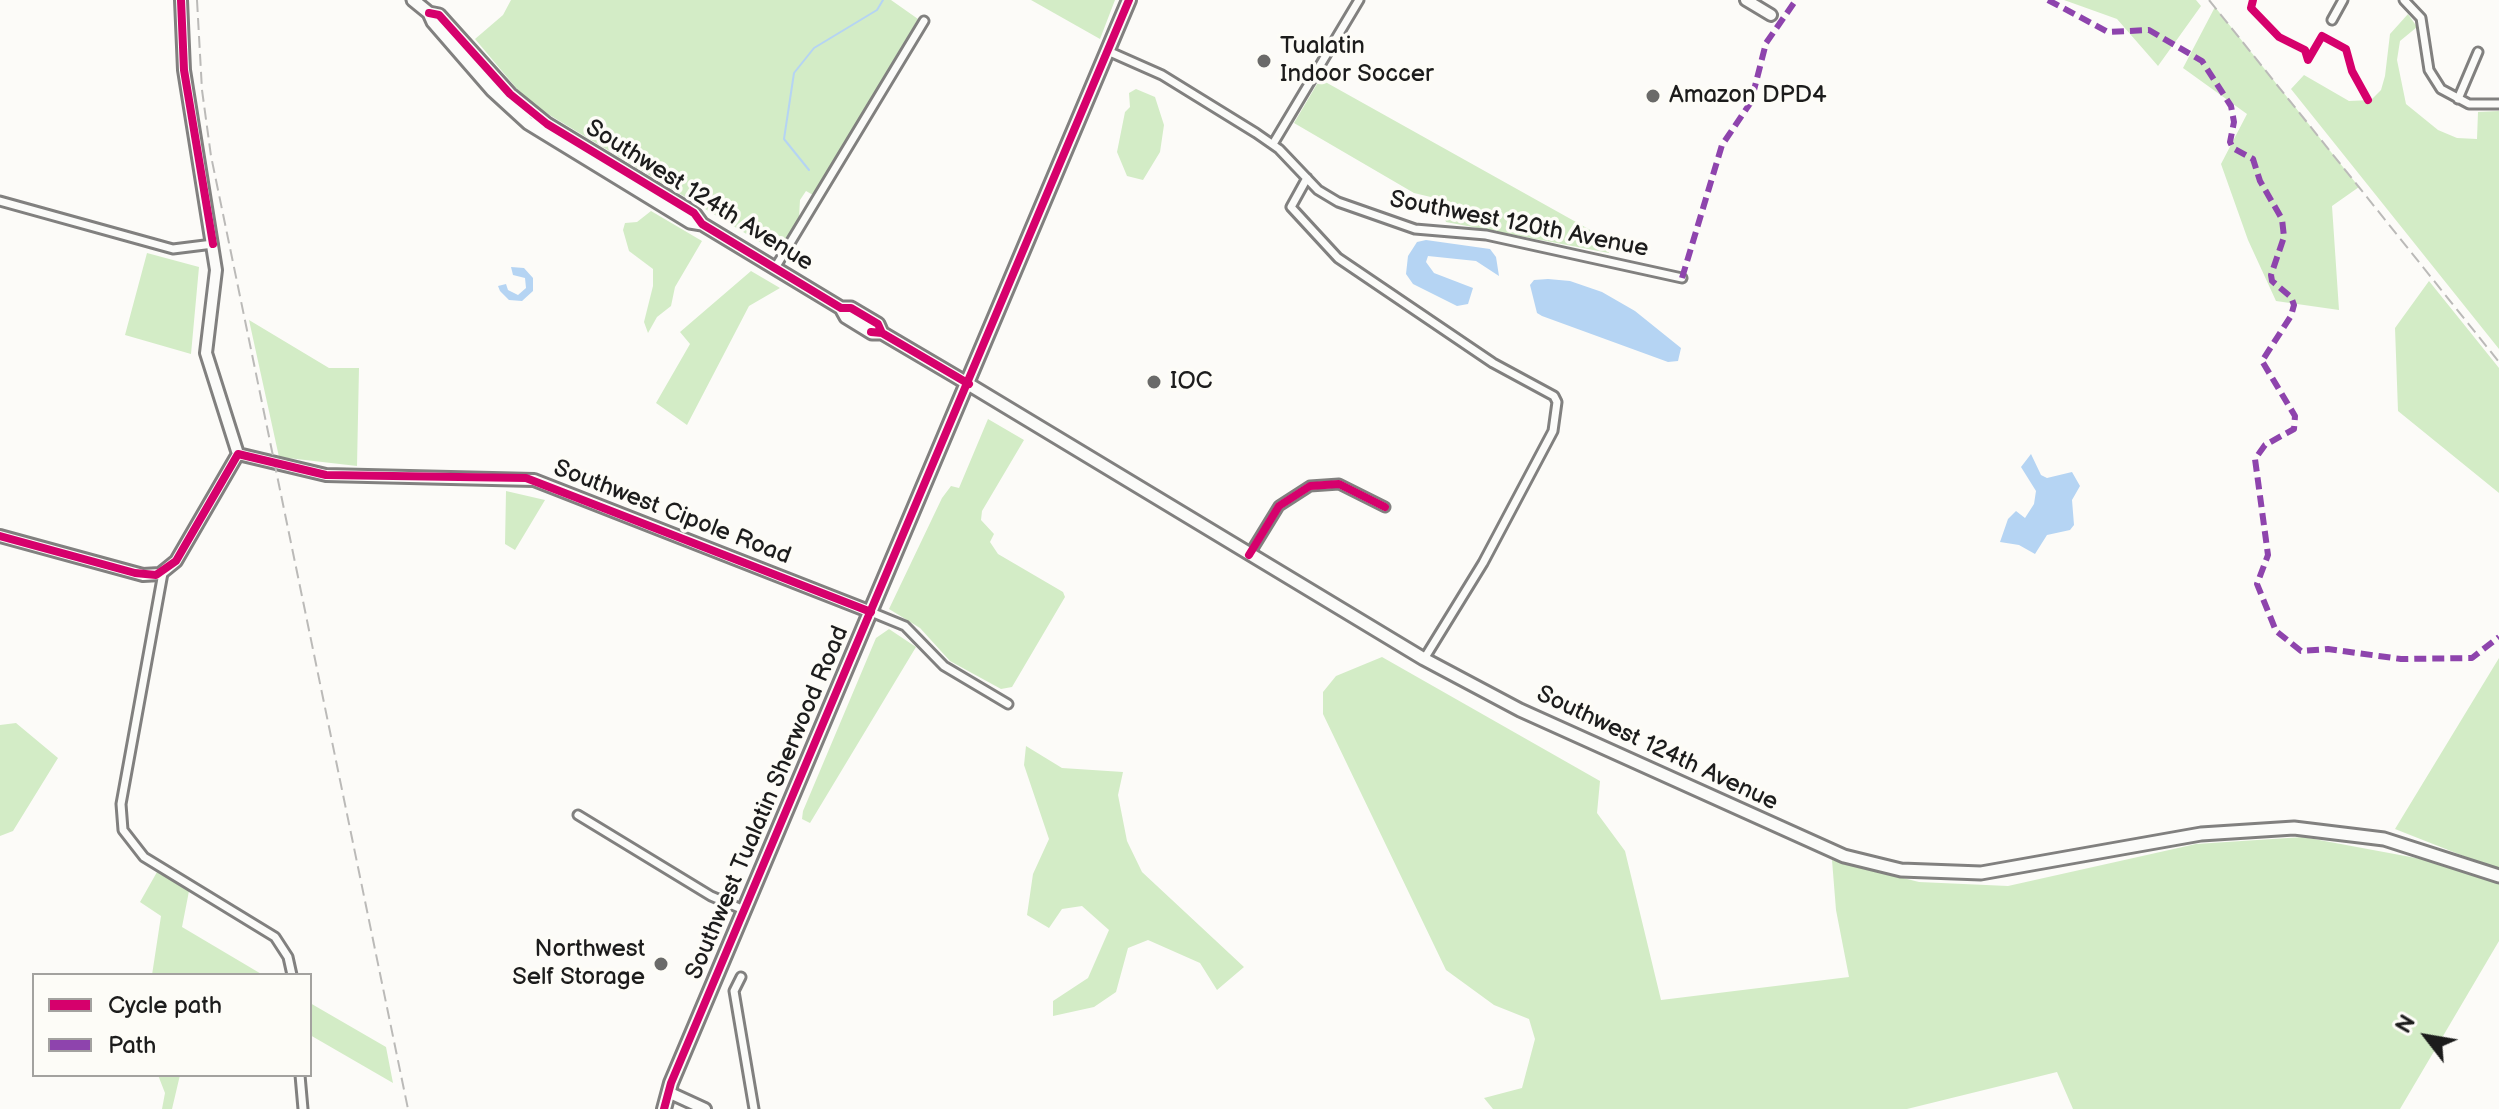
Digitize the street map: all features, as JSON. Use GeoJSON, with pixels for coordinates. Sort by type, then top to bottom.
{"type":"FeatureCollection","features":[{"type":"Feature","properties":{"kind":"highway","name":"Southwest Tualatin Sherwood Road"},"geometry":{"type":"LineString","coordinates":[[664,1109],[668,1092],[744,910],[1110,52],[1129,0]]}},
{"type":"Feature","properties":{"kind":"highway","name":"Southwest Tualatin Sherwood Road"},"geometry":{"type":"LineString","coordinates":[[656,1109],[668,1092]]}},
{"type":"Feature","properties":{"kind":"main road","name":"Southwest 124th Avenue"},"geometry":{"type":"LineString","coordinates":[[413,0],[429,13],[433,22],[483,80],[528,123],[690,222],[702,224],[841,308],[851,308],[878,324],[882,333],[1424,659],[1533,716],[1808,842],[1879,866],[1926,873],[1981,873],[2201,834],[2294,828],[2384,839],[2499,876]]}},
{"type":"Feature","properties":{"kind":"street"},"geometry":{"type":"LineString","coordinates":[[181,0],[184,70],[213,244],[216,281],[206,353],[238,454],[180,555],[163,573],[121,804],[123,830],[144,857],[272,935],[284,950],[291,973]]}},
{"type":"Feature","properties":{"kind":"street"},"geometry":{"type":"LineString","coordinates":[[1273,144],[1359,0]]}},
{"type":"Feature","properties":{"kind":"street"},"geometry":{"type":"LineString","coordinates":[[1746,0],[1771,15]]}},
{"type":"Feature","properties":{"kind":"street"},"geometry":{"type":"LineString","coordinates":[[2332,20],[2343,0]]}},
{"type":"Feature","properties":{"kind":"street"},"geometry":{"type":"LineString","coordinates":[[2404,0],[2421,18],[2429,70],[2435,82],[2449,96],[2469,104],[2499,104]]}},
{"type":"Feature","properties":{"kind":"street"},"geometry":{"type":"LineString","coordinates":[[775,268],[924,21]]}},
{"type":"Feature","properties":{"kind":"street","name":"Southwest 120th Avenue"},"geometry":{"type":"LineString","coordinates":[[1110,52],[1162,75],[1273,144],[1307,178],[1338,202],[1397,225],[1486,235],[1682,278]]}},
{"type":"Feature","properties":{"kind":"street"},"geometry":{"type":"LineString","coordinates":[[2458,99],[2478,52]]}},
{"type":"Feature","properties":{"kind":"street"},"geometry":{"type":"LineString","coordinates":[[1307,178],[1291,207],[1338,258],[1493,363],[1554,396],[1557,402],[1553,431],[1483,563],[1424,659]]}},
{"type":"Feature","properties":{"kind":"street"},"geometry":{"type":"LineString","coordinates":[[0,201],[173,249],[213,244]]}},
{"type":"Feature","properties":{"kind":"street","name":"Southwest Cipole Road"},"geometry":{"type":"LineString","coordinates":[[238,454],[326,475],[534,480],[871,612]]}},
{"type":"Feature","properties":{"kind":"street"},"geometry":{"type":"LineString","coordinates":[[1249,555],[1279,506],[1310,486],[1339,484],[1385,507]]}},
{"type":"Feature","properties":{"kind":"street"},"geometry":{"type":"LineString","coordinates":[[0,536],[143,575],[163,573]]}},
{"type":"Feature","properties":{"kind":"street"},"geometry":{"type":"LineString","coordinates":[[871,612],[905,626],[944,666],[1008,704]]}},
{"type":"Feature","properties":{"kind":"street"},"geometry":{"type":"LineString","coordinates":[[578,815],[711,896],[744,910]]}},
{"type":"Feature","properties":{"kind":"street"},"geometry":{"type":"LineString","coordinates":[[741,977],[734,991],[754,1109]]}},
{"type":"Feature","properties":{"kind":"street"},"geometry":{"type":"LineString","coordinates":[[300,1077],[303,1109]]}},
{"type":"Feature","properties":{"kind":"street"},"geometry":{"type":"LineString","coordinates":[[668,1092],[705,1109]]}},
{"type":"Feature","properties":{"kind":"green space"},"geometry":{"type":"Polygon","coordinates":[[[511,0],[891,0],[918,19],[813,195],[806,191],[800,200],[799,218],[783,244],[773,250],[528,102],[475,39],[503,15],[511,0]]]}},
{"type":"Feature","properties":{"kind":"green space"},"geometry":{"type":"Polygon","coordinates":[[[1031,0],[1115,0],[1100,39],[1031,0]]]}},
{"type":"Feature","properties":{"kind":"green space"},"geometry":{"type":"Polygon","coordinates":[[[2064,0],[2196,0],[2201,6],[2158,66],[2117,19],[2064,0]]]}},
{"type":"Feature","properties":{"kind":"green space"},"geometry":{"type":"Polygon","coordinates":[[[2215,7],[2359,187],[2332,206],[2339,310],[2276,301],[2248,240],[2221,164],[2247,114],[2183,68],[2215,7]]]}},
{"type":"Feature","properties":{"kind":"green space"},"geometry":{"type":"Polygon","coordinates":[[[2408,14],[2417,27],[2400,41],[2397,60],[2406,104],[2438,130],[2457,138],[2477,139],[2478,112],[2499,111],[2499,349],[2291,89],[2304,75],[2349,101],[2371,100],[2381,90],[2390,34],[2408,14]]]}},
{"type":"Feature","properties":{"kind":"green space"},"geometry":{"type":"Polygon","coordinates":[[[1320,79],[1610,241],[1609,253],[1446,222],[1439,199],[1414,193],[1294,123],[1320,79]]]}},
{"type":"Feature","properties":{"kind":"green space"},"geometry":{"type":"Polygon","coordinates":[[[1136,89],[1155,97],[1164,125],[1160,152],[1143,180],[1127,176],[1117,152],[1125,112],[1130,107],[1129,93],[1136,89]]]}},
{"type":"Feature","properties":{"kind":"green space"},"geometry":{"type":"Polygon","coordinates":[[[651,211],[702,241],[675,287],[671,306],[657,317],[648,333],[644,322],[653,286],[653,269],[629,251],[623,230],[625,223],[637,222],[651,211]]]}},
{"type":"Feature","properties":{"kind":"green space"},"geometry":{"type":"Polygon","coordinates":[[[147,253],[199,267],[191,354],[125,335],[147,253]]]}},
{"type":"Feature","properties":{"kind":"green space"},"geometry":{"type":"Polygon","coordinates":[[[751,271],[780,288],[749,306],[687,425],[656,403],[690,344],[680,332],[751,271]]]}},
{"type":"Feature","properties":{"kind":"green space"},"geometry":{"type":"Polygon","coordinates":[[[2429,281],[2499,368],[2499,493],[2398,411],[2395,328],[2429,281]]]}},
{"type":"Feature","properties":{"kind":"green space"},"geometry":{"type":"Polygon","coordinates":[[[249,320],[329,368],[359,368],[357,466],[279,457],[249,320]]]}},
{"type":"Feature","properties":{"kind":"green space"},"geometry":{"type":"Polygon","coordinates":[[[988,419],[1024,440],[982,511],[981,520],[994,534],[990,542],[998,554],[1063,592],[1065,597],[1012,687],[1001,689],[950,661],[920,628],[889,609],[942,498],[951,486],[959,488],[988,419]]]}},
{"type":"Feature","properties":{"kind":"green space"},"geometry":{"type":"Polygon","coordinates":[[[506,491],[545,500],[515,550],[505,544],[506,491]]]}},
{"type":"Feature","properties":{"kind":"green space"},"geometry":{"type":"Polygon","coordinates":[[[889,629],[916,647],[810,823],[802,819],[803,811],[876,638],[889,629]]]}},
{"type":"Feature","properties":{"kind":"green space"},"geometry":{"type":"Polygon","coordinates":[[[1382,657],[1600,781],[1597,813],[1625,851],[1661,1000],[1849,977],[1836,910],[1832,860],[1919,882],[2008,886],[2196,844],[2303,837],[2443,863],[2499,882],[2499,941],[2400,1109],[2073,1109],[2057,1072],[1907,1109],[1493,1109],[1484,1098],[1522,1088],[1535,1039],[1529,1019],[1494,1005],[1446,970],[1323,714],[1323,692],[1336,676],[1382,657]]]}},
{"type":"Feature","properties":{"kind":"green space"},"geometry":{"type":"Polygon","coordinates":[[[2499,658],[2499,870],[2395,829],[2499,658]]]}},
{"type":"Feature","properties":{"kind":"green space"},"geometry":{"type":"Polygon","coordinates":[[[16,723],[58,758],[13,831],[0,836],[0,725],[16,723]]]}},
{"type":"Feature","properties":{"kind":"green space"},"geometry":{"type":"Polygon","coordinates":[[[1026,746],[1062,768],[1123,772],[1118,795],[1127,841],[1142,872],[1244,967],[1217,990],[1200,963],[1148,940],[1128,948],[1116,992],[1094,1007],[1053,1016],[1053,1001],[1088,978],[1109,930],[1082,906],[1062,909],[1049,928],[1027,915],[1033,874],[1049,839],[1024,765],[1026,746]]]}},
{"type":"Feature","properties":{"kind":"green space"},"geometry":{"type":"Polygon","coordinates":[[[157,872],[189,891],[182,927],[260,973],[152,973],[161,916],[140,902],[157,872]]]}},
{"type":"Feature","properties":{"kind":"green space"},"geometry":{"type":"Polygon","coordinates":[[[312,1004],[386,1047],[393,1083],[312,1036],[312,1004]]]}},
{"type":"Feature","properties":{"kind":"green space"},"geometry":{"type":"Polygon","coordinates":[[[159,1077],[180,1077],[172,1109],[162,1109],[165,1093],[159,1077]]]}},
{"type":"Feature","properties":{"kind":"water"},"geometry":{"type":"Polygon","coordinates":[[[1426,240],[1490,249],[1496,257],[1499,276],[1476,261],[1428,256],[1426,262],[1434,273],[1473,288],[1468,304],[1457,306],[1413,284],[1406,274],[1408,256],[1417,242],[1426,240]]]}},
{"type":"Feature","properties":{"kind":"water"},"geometry":{"type":"Polygon","coordinates":[[[511,267],[524,268],[533,278],[533,291],[522,301],[509,300],[498,286],[506,284],[508,290],[518,295],[526,288],[525,278],[513,275],[511,267]]]}},
{"type":"Feature","properties":{"kind":"water"},"geometry":{"type":"Polygon","coordinates":[[[1534,280],[1570,281],[1602,292],[1635,311],[1681,348],[1678,361],[1668,362],[1537,313],[1530,285],[1534,280]]]}},
{"type":"Feature","properties":{"kind":"water"},"geometry":{"type":"Polygon","coordinates":[[[2031,454],[2041,475],[2047,478],[2072,472],[2080,486],[2072,500],[2074,525],[2070,530],[2047,535],[2035,554],[2019,545],[2000,542],[2008,519],[2016,511],[2025,518],[2034,504],[2036,491],[2021,467],[2031,454]]]}},
{"type":"Feature","properties":{"kind":"waterway"},"geometry":{"type":"LineString","coordinates":[[809,170],[784,139],[794,73],[814,48],[877,10],[883,0]]}},
{"type":"Feature","properties":{"kind":"railway"},"geometry":{"type":"LineString","coordinates":[[197,0],[202,90],[211,156],[408,1109]]}},
{"type":"Feature","properties":{"kind":"railway"},"geometry":{"type":"LineString","coordinates":[[2209,0],[2499,362]]}},
{"type":"Feature","properties":{"kind":"marked path"},"geometry":{"type":"LineString","coordinates":[[1682,278],[1722,145],[1751,102],[1766,43],[1796,0]]}},
{"type":"Feature","properties":{"kind":"marked path"},"geometry":{"type":"LineString","coordinates":[[2048,0],[2108,32],[2149,30],[2202,61],[2231,106],[2234,122],[2230,142],[2233,148],[2253,159],[2260,181],[2282,219],[2284,237],[2271,275],[2272,281],[2291,297],[2294,305],[2291,316],[2262,361],[2295,416],[2294,429],[2265,445],[2255,459],[2268,555],[2257,584],[2276,631],[2301,651],[2328,649],[2401,659],[2472,658],[2499,637]]}},
{"type":"Feature","properties":{"kind":"cycle path"},"geometry":{"type":"LineString","coordinates":[[181,0],[184,70],[213,244]]}},
{"type":"Feature","properties":{"kind":"cycle path"},"geometry":{"type":"LineString","coordinates":[[664,1109],[671,1083],[1129,0]]}},
{"type":"Feature","properties":{"kind":"cycle path"},"geometry":{"type":"LineString","coordinates":[[2253,0],[2251,8],[2279,37],[2305,50],[2308,60],[2322,36],[2346,49],[2352,71],[2368,100]]}},
{"type":"Feature","properties":{"kind":"cycle path"},"geometry":{"type":"LineString","coordinates":[[429,13],[439,15],[510,94],[547,124],[694,213],[702,224],[841,308],[851,308],[878,324],[882,333]]}},
{"type":"Feature","properties":{"kind":"cycle path"},"geometry":{"type":"LineString","coordinates":[[871,332],[882,333],[969,384]]}},
{"type":"Feature","properties":{"kind":"cycle path"},"geometry":{"type":"LineString","coordinates":[[0,536],[135,573],[156,575],[176,561],[238,454],[326,475],[526,478],[871,612]]}},
{"type":"Feature","properties":{"kind":"cycle path"},"geometry":{"type":"LineString","coordinates":[[1249,555],[1279,506],[1310,486],[1339,484],[1385,507]]}},
{"type":"Feature","properties":{"kind":"place","name":"Tualatin Indoor Soccer"},"geometry":{"type":"Point","coordinates":[1264,61]}},
{"type":"Feature","properties":{"kind":"place","name":"Amazon DPD4"},"geometry":{"type":"Point","coordinates":[1653,96]}},
{"type":"Feature","properties":{"kind":"place","name":"IOC"},"geometry":{"type":"Point","coordinates":[1154,382]}},
{"type":"Feature","properties":{"kind":"place","name":"Northwest Self Storage"},"geometry":{"type":"Point","coordinates":[661,964]}}]}
